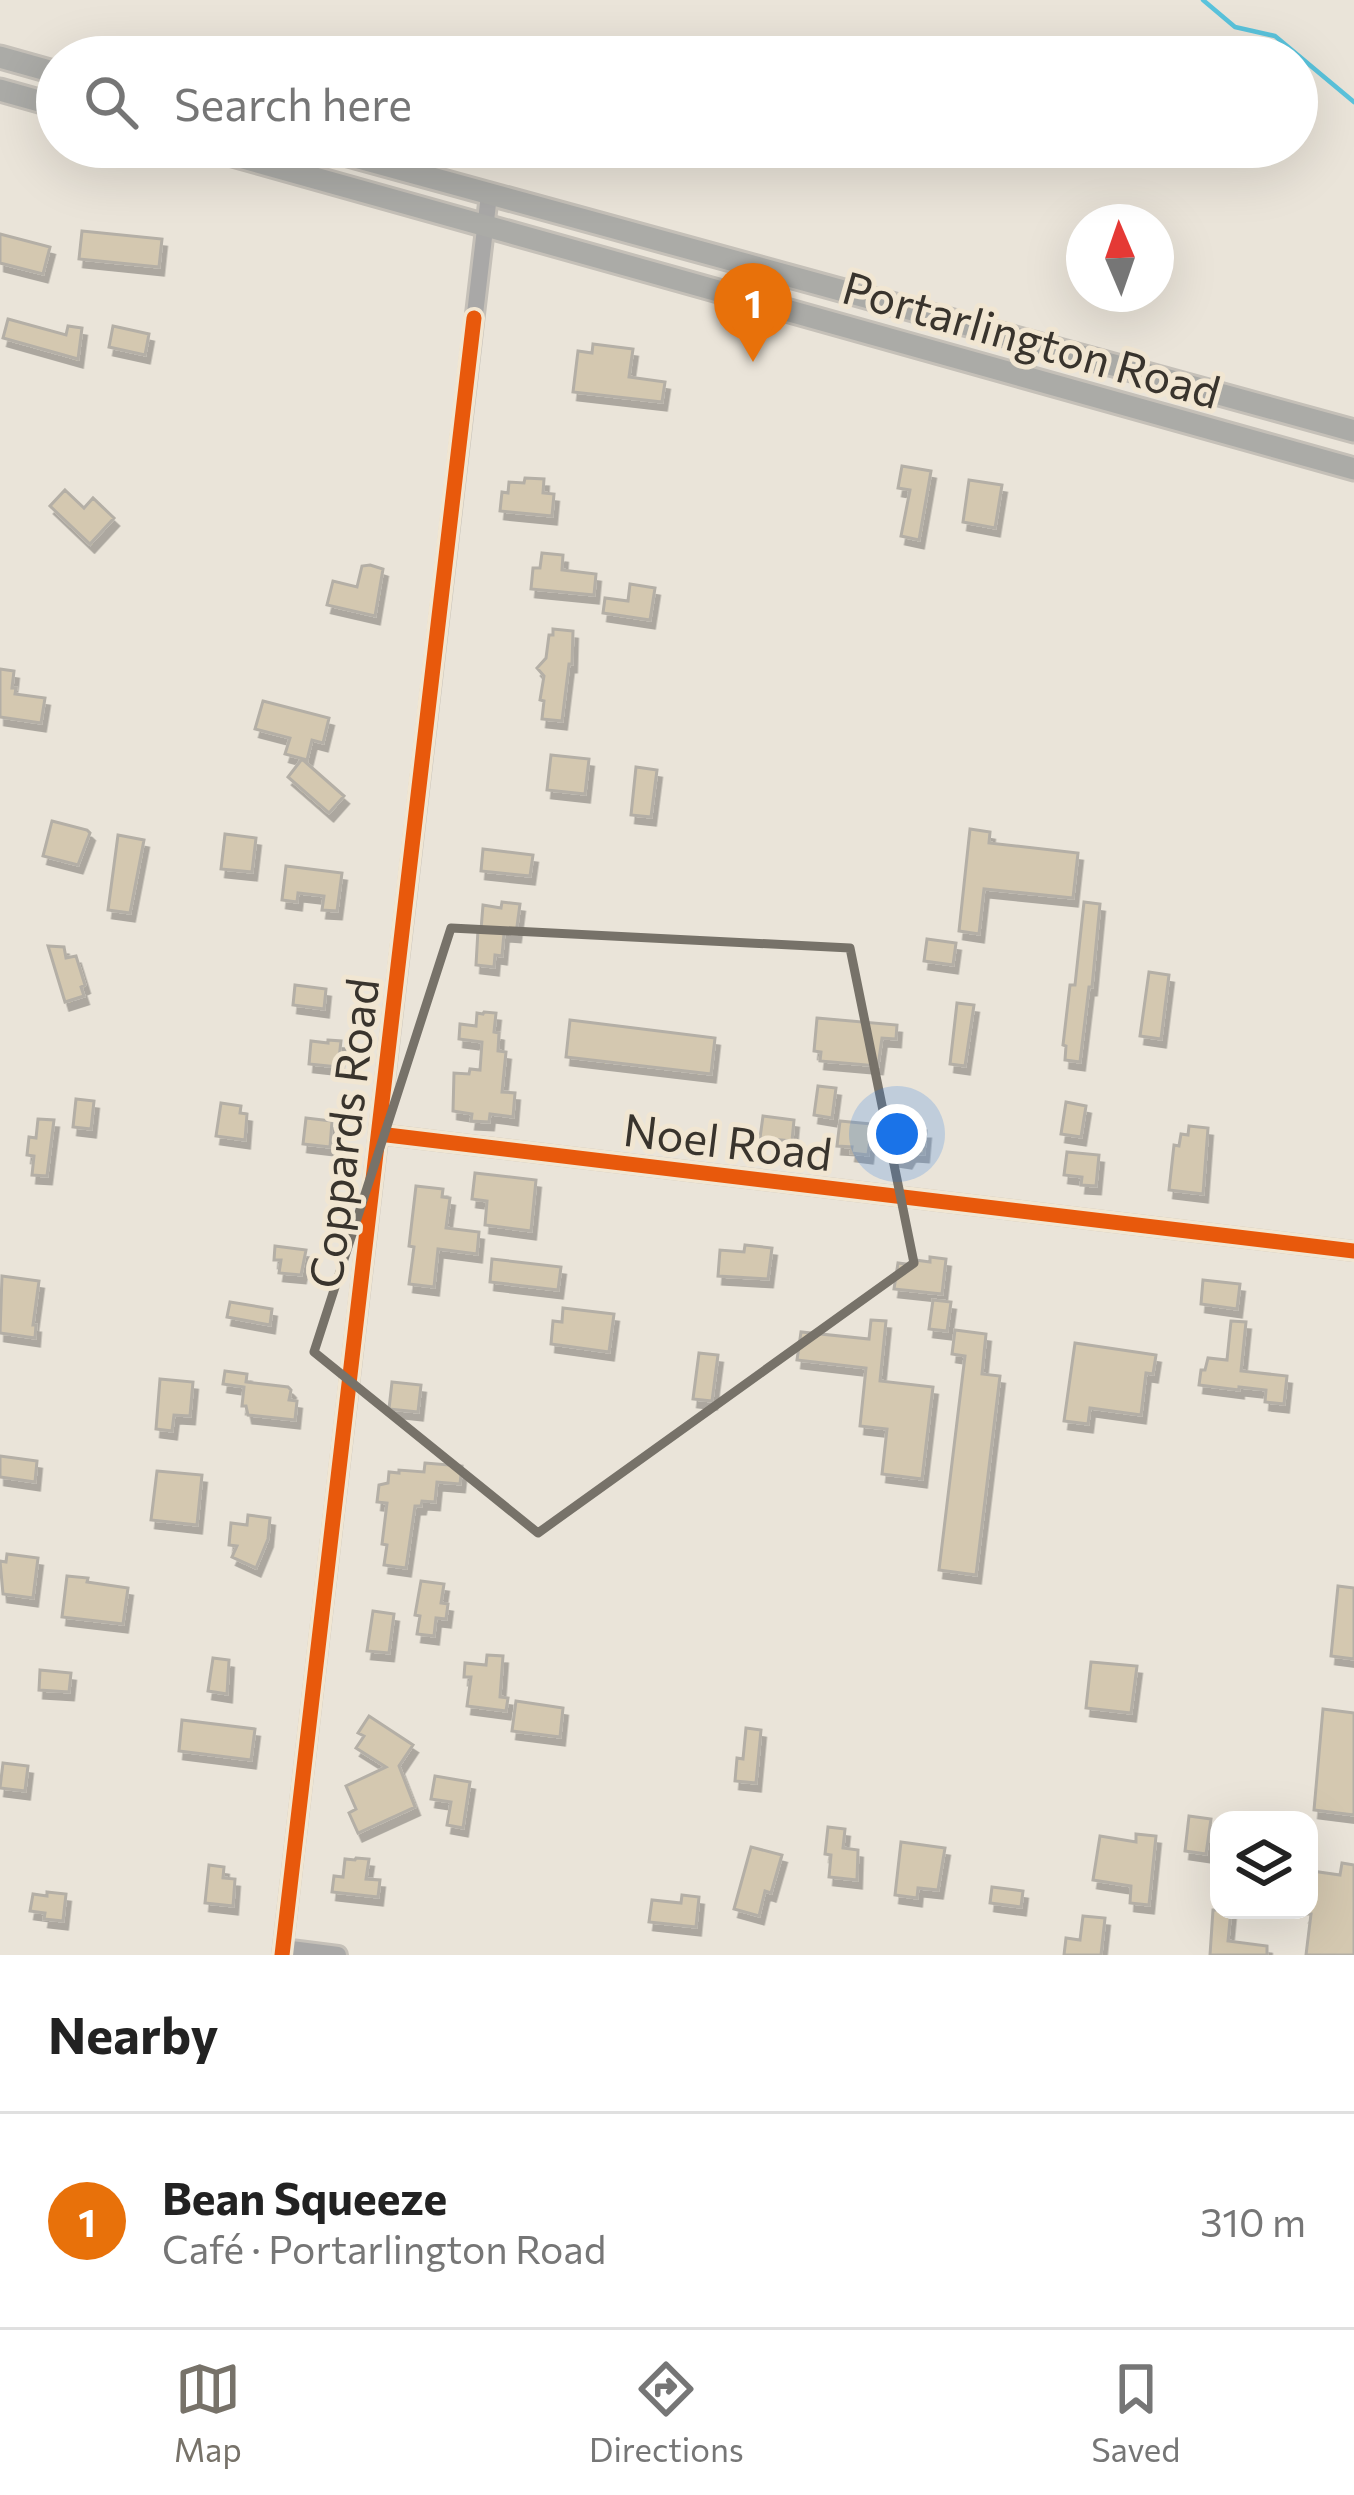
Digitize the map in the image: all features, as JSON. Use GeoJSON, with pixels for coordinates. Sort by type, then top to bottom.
{"type":"FeatureCollection","features":[{"type":"Feature","properties":{"kind":"main road"},"geometry":{"type":"LineString","coordinates":[[0,57],[36,67]]}},
{"type":"Feature","properties":{"kind":"main road"},"geometry":{"type":"LineString","coordinates":[[0,90],[36,100]]}},
{"type":"Feature","properties":{"kind":"main road","name":"Portarlington Road"},"geometry":{"type":"LineString","coordinates":[[279,168],[1354,469]]}},
{"type":"Feature","properties":{"kind":"main road","name":"Portarlington Road"},"geometry":{"type":"LineString","coordinates":[[394,168],[1354,431]]}},
{"type":"Feature","properties":{"kind":"street","name":"Coppards Road"},"geometry":{"type":"LineString","coordinates":[[282,1952],[490,195]]}},
{"type":"Feature","properties":{"kind":"street","name":"Noel Road"},"geometry":{"type":"LineString","coordinates":[[379,1134],[1354,1251]]}},
{"type":"Feature","properties":{"kind":"street"},"geometry":{"type":"LineString","coordinates":[[282,1952],[338,1955]]}},
{"type":"Feature","properties":{"kind":"highlighted area"},"geometry":{"type":"Polygon","coordinates":[[[451,928],[850,948],[914,1263],[538,1533],[314,1352],[451,928]]]}},
{"type":"Feature","properties":{"kind":"building"},"geometry":{"type":"Polygon","coordinates":[[[82,231],[162,239],[159,267],[79,259],[82,231]]]}},
{"type":"Feature","properties":{"kind":"building"},"geometry":{"type":"Polygon","coordinates":[[[0,234],[50,247],[43,274],[0,263],[0,234]]]}},
{"type":"Feature","properties":{"kind":"building"},"geometry":{"type":"Polygon","coordinates":[[[8,319],[66,335],[68,326],[82,328],[78,359],[3,338],[8,319]]]}},
{"type":"Feature","properties":{"kind":"building"},"geometry":{"type":"Polygon","coordinates":[[[113,326],[149,334],[145,355],[109,347],[113,326]]]}},
{"type":"Feature","properties":{"kind":"building"},"geometry":{"type":"Polygon","coordinates":[[[593,344],[633,349],[629,377],[665,382],[662,402],[573,392],[578,351],[592,353],[593,344]]]}},
{"type":"Feature","properties":{"kind":"building"},"geometry":{"type":"Polygon","coordinates":[[[902,466],[931,471],[919,540],[901,536],[910,490],[898,488],[902,466]]]}},
{"type":"Feature","properties":{"kind":"building"},"geometry":{"type":"Polygon","coordinates":[[[525,478],[544,479],[543,493],[554,494],[552,516],[500,511],[502,492],[508,493],[509,482],[524,483],[525,478]]]}},
{"type":"Feature","properties":{"kind":"building"},"geometry":{"type":"Polygon","coordinates":[[[969,480],[1002,485],[995,528],[963,522],[969,480]]]}},
{"type":"Feature","properties":{"kind":"building"},"geometry":{"type":"Polygon","coordinates":[[[65,490],[84,508],[93,498],[114,518],[90,544],[50,506],[65,490]]]}},
{"type":"Feature","properties":{"kind":"building"},"geometry":{"type":"Polygon","coordinates":[[[542,553],[563,555],[562,570],[596,574],[594,595],[531,589],[533,568],[540,568],[542,553]]]}},
{"type":"Feature","properties":{"kind":"building"},"geometry":{"type":"Polygon","coordinates":[[[362,566],[383,569],[375,616],[327,605],[333,581],[357,587],[362,566]]]}},
{"type":"Feature","properties":{"kind":"building"},"geometry":{"type":"Polygon","coordinates":[[[630,584],[655,588],[650,620],[603,613],[605,598],[628,601],[630,584]]]}},
{"type":"Feature","properties":{"kind":"building"},"geometry":{"type":"Polygon","coordinates":[[[553,629],[573,631],[562,721],[542,719],[544,701],[540,700],[544,676],[537,668],[546,658],[553,629]]]}},
{"type":"Feature","properties":{"kind":"building"},"geometry":{"type":"Polygon","coordinates":[[[0,669],[14,671],[15,694],[45,698],[41,723],[0,717],[0,669]]]}},
{"type":"Feature","properties":{"kind":"building"},"geometry":{"type":"Polygon","coordinates":[[[263,701],[329,718],[323,743],[312,740],[307,760],[285,754],[290,738],[255,729],[263,701]]]}},
{"type":"Feature","properties":{"kind":"building"},"geometry":{"type":"Polygon","coordinates":[[[551,755],[589,759],[585,794],[547,790],[551,755]]]}},
{"type":"Feature","properties":{"kind":"building"},"geometry":{"type":"Polygon","coordinates":[[[302,759],[344,796],[329,813],[288,777],[302,759]]]}},
{"type":"Feature","properties":{"kind":"building"},"geometry":{"type":"Polygon","coordinates":[[[636,767],[657,770],[651,817],[631,815],[636,767]]]}},
{"type":"Feature","properties":{"kind":"building"},"geometry":{"type":"Polygon","coordinates":[[[52,821],[90,833],[78,865],[43,856],[52,821]]]}},
{"type":"Feature","properties":{"kind":"building"},"geometry":{"type":"Polygon","coordinates":[[[970,829],[990,832],[989,843],[1078,853],[1073,898],[984,889],[979,934],[959,931],[970,829]]]}},
{"type":"Feature","properties":{"kind":"building"},"geometry":{"type":"Polygon","coordinates":[[[225,834],[256,838],[252,872],[221,869],[225,834]]]}},
{"type":"Feature","properties":{"kind":"building"},"geometry":{"type":"Polygon","coordinates":[[[118,835],[144,840],[130,913],[108,910],[118,835]]]}},
{"type":"Feature","properties":{"kind":"building"},"geometry":{"type":"Polygon","coordinates":[[[483,849],[533,855],[530,876],[481,871],[483,849]]]}},
{"type":"Feature","properties":{"kind":"building"},"geometry":{"type":"Polygon","coordinates":[[[286,866],[342,873],[337,911],[322,910],[324,896],[298,893],[297,902],[282,900],[286,866]]]}},
{"type":"Feature","properties":{"kind":"building"},"geometry":{"type":"Polygon","coordinates":[[[502,902],[520,904],[516,934],[504,933],[502,956],[495,955],[494,967],[476,965],[483,905],[501,908],[502,902]]]}},
{"type":"Feature","properties":{"kind":"building"},"geometry":{"type":"Polygon","coordinates":[[[1084,902],[1100,904],[1080,1062],[1065,1060],[1063,1045],[1084,902]]]}},
{"type":"Feature","properties":{"kind":"building"},"geometry":{"type":"Polygon","coordinates":[[[927,939],[956,943],[953,965],[924,961],[927,939]]]}},
{"type":"Feature","properties":{"kind":"building"},"geometry":{"type":"Polygon","coordinates":[[[48,946],[64,947],[66,958],[76,956],[84,996],[65,1002],[48,946]]]}},
{"type":"Feature","properties":{"kind":"building"},"geometry":{"type":"Polygon","coordinates":[[[1149,972],[1169,975],[1161,1039],[1140,1036],[1149,972]]]}},
{"type":"Feature","properties":{"kind":"building"},"geometry":{"type":"Polygon","coordinates":[[[295,985],[326,989],[324,1009],[293,1005],[295,985]]]}},
{"type":"Feature","properties":{"kind":"building"},"geometry":{"type":"Polygon","coordinates":[[[957,1003],[974,1005],[965,1066],[950,1064],[957,1003]]]}},
{"type":"Feature","properties":{"kind":"building"},"geometry":{"type":"Polygon","coordinates":[[[477,1013],[496,1013],[498,1051],[506,1052],[502,1092],[515,1093],[513,1117],[490,1114],[489,1122],[471,1121],[472,1114],[453,1111],[454,1073],[480,1070],[482,1042],[459,1039],[460,1024],[476,1026],[477,1013]]]}},
{"type":"Feature","properties":{"kind":"building"},"geometry":{"type":"Polygon","coordinates":[[[817,1018],[897,1025],[896,1039],[882,1038],[878,1066],[820,1061],[821,1052],[814,1051],[817,1018]]]}},
{"type":"Feature","properties":{"kind":"building"},"geometry":{"type":"Polygon","coordinates":[[[570,1020],[715,1038],[711,1074],[566,1057],[570,1020]]]}},
{"type":"Feature","properties":{"kind":"building"},"geometry":{"type":"Polygon","coordinates":[[[311,1041],[341,1041],[338,1067],[309,1064],[311,1041]]]}},
{"type":"Feature","properties":{"kind":"building"},"geometry":{"type":"Polygon","coordinates":[[[818,1086],[836,1088],[832,1118],[814,1115],[818,1086]]]}},
{"type":"Feature","properties":{"kind":"building"},"geometry":{"type":"Polygon","coordinates":[[[76,1099],[94,1101],[91,1129],[73,1127],[76,1099]]]}},
{"type":"Feature","properties":{"kind":"building"},"geometry":{"type":"Polygon","coordinates":[[[1066,1102],[1086,1106],[1081,1137],[1061,1134],[1066,1102]]]}},
{"type":"Feature","properties":{"kind":"building"},"geometry":{"type":"Polygon","coordinates":[[[221,1103],[241,1106],[240,1113],[247,1114],[245,1140],[216,1136],[221,1103]]]}},
{"type":"Feature","properties":{"kind":"building"},"geometry":{"type":"Polygon","coordinates":[[[763,1116],[794,1120],[792,1141],[760,1138],[763,1116]]]}},
{"type":"Feature","properties":{"kind":"building"},"geometry":{"type":"Polygon","coordinates":[[[306,1118],[332,1121],[330,1147],[303,1144],[306,1118]]]}},
{"type":"Feature","properties":{"kind":"building"},"geometry":{"type":"Polygon","coordinates":[[[38,1119],[54,1120],[47,1176],[32,1175],[34,1156],[27,1155],[29,1137],[36,1138],[38,1119]]]}},
{"type":"Feature","properties":{"kind":"building"},"geometry":{"type":"Polygon","coordinates":[[[840,1121],[872,1124],[868,1155],[837,1146],[840,1121]]]}},
{"type":"Feature","properties":{"kind":"building"},"geometry":{"type":"Polygon","coordinates":[[[897,1121],[913,1122],[926,1131],[924,1154],[911,1153],[907,1160],[893,1158],[897,1121]]]}},
{"type":"Feature","properties":{"kind":"building"},"geometry":{"type":"Polygon","coordinates":[[[1189,1126],[1208,1128],[1203,1194],[1169,1190],[1174,1145],[1179,1146],[1181,1134],[1188,1135],[1189,1126]]]}},
{"type":"Feature","properties":{"kind":"building"},"geometry":{"type":"Polygon","coordinates":[[[1067,1152],[1099,1155],[1096,1186],[1081,1185],[1082,1177],[1064,1175],[1067,1152]]]}},
{"type":"Feature","properties":{"kind":"building"},"geometry":{"type":"Polygon","coordinates":[[[475,1173],[536,1180],[531,1231],[485,1225],[487,1201],[472,1199],[475,1173]]]}},
{"type":"Feature","properties":{"kind":"building"},"geometry":{"type":"Polygon","coordinates":[[[416,1186],[443,1189],[442,1197],[450,1198],[446,1228],[479,1232],[477,1254],[438,1249],[434,1287],[409,1284],[416,1186]]]}},
{"type":"Feature","properties":{"kind":"building"},"geometry":{"type":"Polygon","coordinates":[[[745,1245],[772,1248],[768,1279],[718,1276],[720,1250],[744,1252],[745,1245]]]}},
{"type":"Feature","properties":{"kind":"building"},"geometry":{"type":"Polygon","coordinates":[[[275,1246],[306,1250],[301,1275],[279,1273],[281,1260],[274,1260],[275,1246]]]}},
{"type":"Feature","properties":{"kind":"building"},"geometry":{"type":"Polygon","coordinates":[[[930,1257],[946,1259],[942,1294],[894,1289],[898,1263],[930,1262],[930,1257]]]}},
{"type":"Feature","properties":{"kind":"building"},"geometry":{"type":"Polygon","coordinates":[[[492,1259],[561,1267],[558,1290],[490,1282],[492,1259]]]}},
{"type":"Feature","properties":{"kind":"building"},"geometry":{"type":"Polygon","coordinates":[[[2,1276],[39,1281],[35,1338],[0,1333],[2,1276]]]}},
{"type":"Feature","properties":{"kind":"building"},"geometry":{"type":"Polygon","coordinates":[[[1203,1280],[1240,1284],[1237,1309],[1201,1304],[1203,1280]]]}},
{"type":"Feature","properties":{"kind":"building"},"geometry":{"type":"Polygon","coordinates":[[[933,1300],[951,1302],[947,1331],[929,1329],[933,1300]]]}},
{"type":"Feature","properties":{"kind":"building"},"geometry":{"type":"Polygon","coordinates":[[[230,1302],[272,1309],[270,1325],[227,1317],[230,1302]]]}},
{"type":"Feature","properties":{"kind":"building"},"geometry":{"type":"Polygon","coordinates":[[[563,1308],[614,1314],[609,1352],[551,1344],[553,1321],[562,1322],[563,1308]]]}},
{"type":"Feature","properties":{"kind":"building"},"geometry":{"type":"Polygon","coordinates":[[[871,1320],[886,1321],[880,1381],[933,1387],[922,1479],[882,1474],[887,1429],[860,1426],[866,1368],[797,1360],[801,1332],[869,1339],[871,1320]]]}},
{"type":"Feature","properties":{"kind":"building"},"geometry":{"type":"Polygon","coordinates":[[[1231,1321],[1246,1322],[1241,1371],[1287,1376],[1284,1404],[1265,1402],[1266,1390],[1199,1385],[1208,1358],[1227,1360],[1231,1321]]]}},
{"type":"Feature","properties":{"kind":"building"},"geometry":{"type":"Polygon","coordinates":[[[955,1330],[986,1334],[982,1374],[1000,1376],[976,1575],[939,1570],[965,1356],[952,1354],[955,1330]]]}},
{"type":"Feature","properties":{"kind":"building"},"geometry":{"type":"Polygon","coordinates":[[[1075,1343],[1156,1355],[1153,1374],[1146,1373],[1141,1415],[1090,1408],[1088,1424],[1064,1421],[1075,1343]]]}},
{"type":"Feature","properties":{"kind":"building"},"geometry":{"type":"Polygon","coordinates":[[[699,1353],[718,1355],[712,1401],[693,1399],[699,1353]]]}},
{"type":"Feature","properties":{"kind":"building"},"geometry":{"type":"Polygon","coordinates":[[[225,1371],[247,1374],[246,1382],[288,1387],[289,1400],[297,1401],[295,1420],[248,1415],[242,1406],[244,1387],[223,1384],[225,1371]]]}},
{"type":"Feature","properties":{"kind":"building"},"geometry":{"type":"Polygon","coordinates":[[[160,1379],[193,1382],[190,1416],[174,1415],[172,1431],[156,1429],[160,1379]]]}},
{"type":"Feature","properties":{"kind":"building"},"geometry":{"type":"Polygon","coordinates":[[[392,1382],[421,1385],[418,1412],[389,1409],[392,1382]]]}},
{"type":"Feature","properties":{"kind":"building"},"geometry":{"type":"Polygon","coordinates":[[[0,1456],[37,1461],[35,1482],[0,1477],[0,1456]]]}},
{"type":"Feature","properties":{"kind":"building"},"geometry":{"type":"Polygon","coordinates":[[[425,1463],[462,1466],[460,1484],[437,1482],[435,1502],[415,1506],[406,1568],[384,1565],[387,1503],[377,1502],[379,1485],[388,1483],[389,1472],[424,1472],[425,1463]]]}},
{"type":"Feature","properties":{"kind":"building"},"geometry":{"type":"Polygon","coordinates":[[[157,1471],[202,1475],[197,1525],[151,1520],[157,1471]]]}},
{"type":"Feature","properties":{"kind":"building"},"geometry":{"type":"Polygon","coordinates":[[[248,1515],[270,1518],[268,1539],[256,1568],[232,1557],[237,1546],[229,1545],[231,1523],[247,1525],[248,1515]]]}},
{"type":"Feature","properties":{"kind":"building"},"geometry":{"type":"Polygon","coordinates":[[[7,1554],[38,1558],[33,1598],[3,1594],[0,1561],[6,1562],[7,1554]]]}},
{"type":"Feature","properties":{"kind":"building"},"geometry":{"type":"Polygon","coordinates":[[[67,1576],[128,1588],[123,1624],[62,1617],[67,1576]]]}},
{"type":"Feature","properties":{"kind":"building"},"geometry":{"type":"Polygon","coordinates":[[[421,1581],[444,1584],[441,1603],[448,1604],[446,1619],[436,1618],[434,1636],[417,1634],[421,1581]]]}},
{"type":"Feature","properties":{"kind":"building"},"geometry":{"type":"Polygon","coordinates":[[[1338,1586],[1354,1588],[1354,1659],[1331,1656],[1338,1586]]]}},
{"type":"Feature","properties":{"kind":"building"},"geometry":{"type":"Polygon","coordinates":[[[373,1611],[394,1614],[389,1653],[367,1651],[373,1611]]]}},
{"type":"Feature","properties":{"kind":"building"},"geometry":{"type":"Polygon","coordinates":[[[487,1655],[503,1656],[500,1697],[508,1698],[506,1711],[467,1706],[471,1677],[464,1677],[465,1663],[486,1665],[487,1655]]]}},
{"type":"Feature","properties":{"kind":"building"},"geometry":{"type":"Polygon","coordinates":[[[213,1658],[229,1660],[227,1694],[208,1691],[213,1658]]]}},
{"type":"Feature","properties":{"kind":"building"},"geometry":{"type":"Polygon","coordinates":[[[1091,1662],[1137,1666],[1131,1713],[1086,1708],[1091,1662]]]}},
{"type":"Feature","properties":{"kind":"building"},"geometry":{"type":"Polygon","coordinates":[[[40,1670],[71,1673],[69,1692],[39,1690],[40,1670]]]}},
{"type":"Feature","properties":{"kind":"building"},"geometry":{"type":"Polygon","coordinates":[[[516,1701],[563,1708],[560,1737],[512,1731],[516,1701]]]}},
{"type":"Feature","properties":{"kind":"building"},"geometry":{"type":"Polygon","coordinates":[[[1323,1709],[1354,1713],[1354,1815],[1314,1810],[1323,1709]]]}},
{"type":"Feature","properties":{"kind":"building"},"geometry":{"type":"Polygon","coordinates":[[[369,1716],[413,1745],[399,1766],[415,1807],[358,1833],[349,1813],[356,1809],[346,1786],[386,1767],[356,1748],[364,1736],[358,1733],[369,1716]]]}},
{"type":"Feature","properties":{"kind":"building"},"geometry":{"type":"Polygon","coordinates":[[[182,1720],[255,1729],[251,1760],[179,1751],[182,1720]]]}},
{"type":"Feature","properties":{"kind":"building"},"geometry":{"type":"Polygon","coordinates":[[[746,1728],[761,1730],[756,1783],[735,1781],[746,1728]]]}},
{"type":"Feature","properties":{"kind":"building"},"geometry":{"type":"Polygon","coordinates":[[[3,1763],[28,1766],[25,1791],[0,1788],[3,1763]]]}},
{"type":"Feature","properties":{"kind":"building"},"geometry":{"type":"Polygon","coordinates":[[[435,1776],[470,1782],[463,1828],[447,1825],[451,1802],[431,1799],[435,1776]]]}},
{"type":"Feature","properties":{"kind":"building"},"geometry":{"type":"Polygon","coordinates":[[[1189,1816],[1210,1819],[1206,1854],[1185,1851],[1189,1816]]]}},
{"type":"Feature","properties":{"kind":"building"},"geometry":{"type":"Polygon","coordinates":[[[828,1827],[845,1829],[843,1848],[858,1850],[857,1880],[829,1877],[828,1827]]]}},
{"type":"Feature","properties":{"kind":"building"},"geometry":{"type":"Polygon","coordinates":[[[1136,1834],[1156,1836],[1149,1905],[1130,1903],[1131,1886],[1093,1880],[1100,1836],[1136,1842],[1136,1834]]]}},
{"type":"Feature","properties":{"kind":"building"},"geometry":{"type":"Polygon","coordinates":[[[901,1842],[945,1848],[938,1890],[918,1888],[917,1898],[895,1895],[901,1842]]]}},
{"type":"Feature","properties":{"kind":"building"},"geometry":{"type":"Polygon","coordinates":[[[751,1847],[782,1855],[759,1916],[734,1909],[751,1847]]]}},
{"type":"Feature","properties":{"kind":"building"},"geometry":{"type":"Polygon","coordinates":[[[345,1859],[369,1859],[366,1879],[380,1880],[378,1897],[332,1892],[334,1876],[343,1877],[345,1859]]]}},
{"type":"Feature","properties":{"kind":"building"},"geometry":{"type":"Polygon","coordinates":[[[1342,1863],[1354,1865],[1354,1955],[1306,1955],[1310,1919],[1318,1919],[1318,1872],[1340,1875],[1342,1863]]]}},
{"type":"Feature","properties":{"kind":"building"},"geometry":{"type":"Polygon","coordinates":[[[209,1865],[224,1867],[223,1878],[235,1879],[233,1906],[205,1903],[209,1865]]]}},
{"type":"Feature","properties":{"kind":"building"},"geometry":{"type":"Polygon","coordinates":[[[992,1887],[1023,1891],[1021,1907],[990,1903],[992,1887]]]}},
{"type":"Feature","properties":{"kind":"building"},"geometry":{"type":"Polygon","coordinates":[[[47,1892],[66,1894],[63,1921],[30,1911],[33,1894],[47,1896],[47,1892]]]}},
{"type":"Feature","properties":{"kind":"building"},"geometry":{"type":"Polygon","coordinates":[[[682,1895],[699,1897],[696,1927],[649,1922],[652,1900],[681,1903],[682,1895]]]}},
{"type":"Feature","properties":{"kind":"building"},"geometry":{"type":"Polygon","coordinates":[[[1083,1916],[1105,1918],[1101,1955],[1064,1955],[1066,1938],[1080,1940],[1083,1916]]]}},
{"type":"Feature","properties":{"kind":"building"},"geometry":{"type":"Polygon","coordinates":[[[1212,1919],[1230,1919],[1228,1941],[1267,1946],[1267,1955],[1210,1955],[1212,1919]]]}},
{"type":"Feature","properties":{"kind":"waterway"},"geometry":{"type":"LineString","coordinates":[[1203,0],[1235,27],[1275,36]]}},
{"type":"Feature","properties":{"kind":"waterway"},"geometry":{"type":"LineString","coordinates":[[1318,72],[1354,102]]}},
{"type":"Feature","properties":{"kind":"cycle path"},"geometry":{"type":"LineString","coordinates":[[282,1955],[474,318]]}},
{"type":"Feature","properties":{"kind":"cycle path"},"geometry":{"type":"LineString","coordinates":[[379,1134],[1354,1251]]}},
{"type":"Feature","properties":{"kind":"place","name":"Bean Squeeze"},"geometry":{"type":"Point","coordinates":[753,362]}}]}
